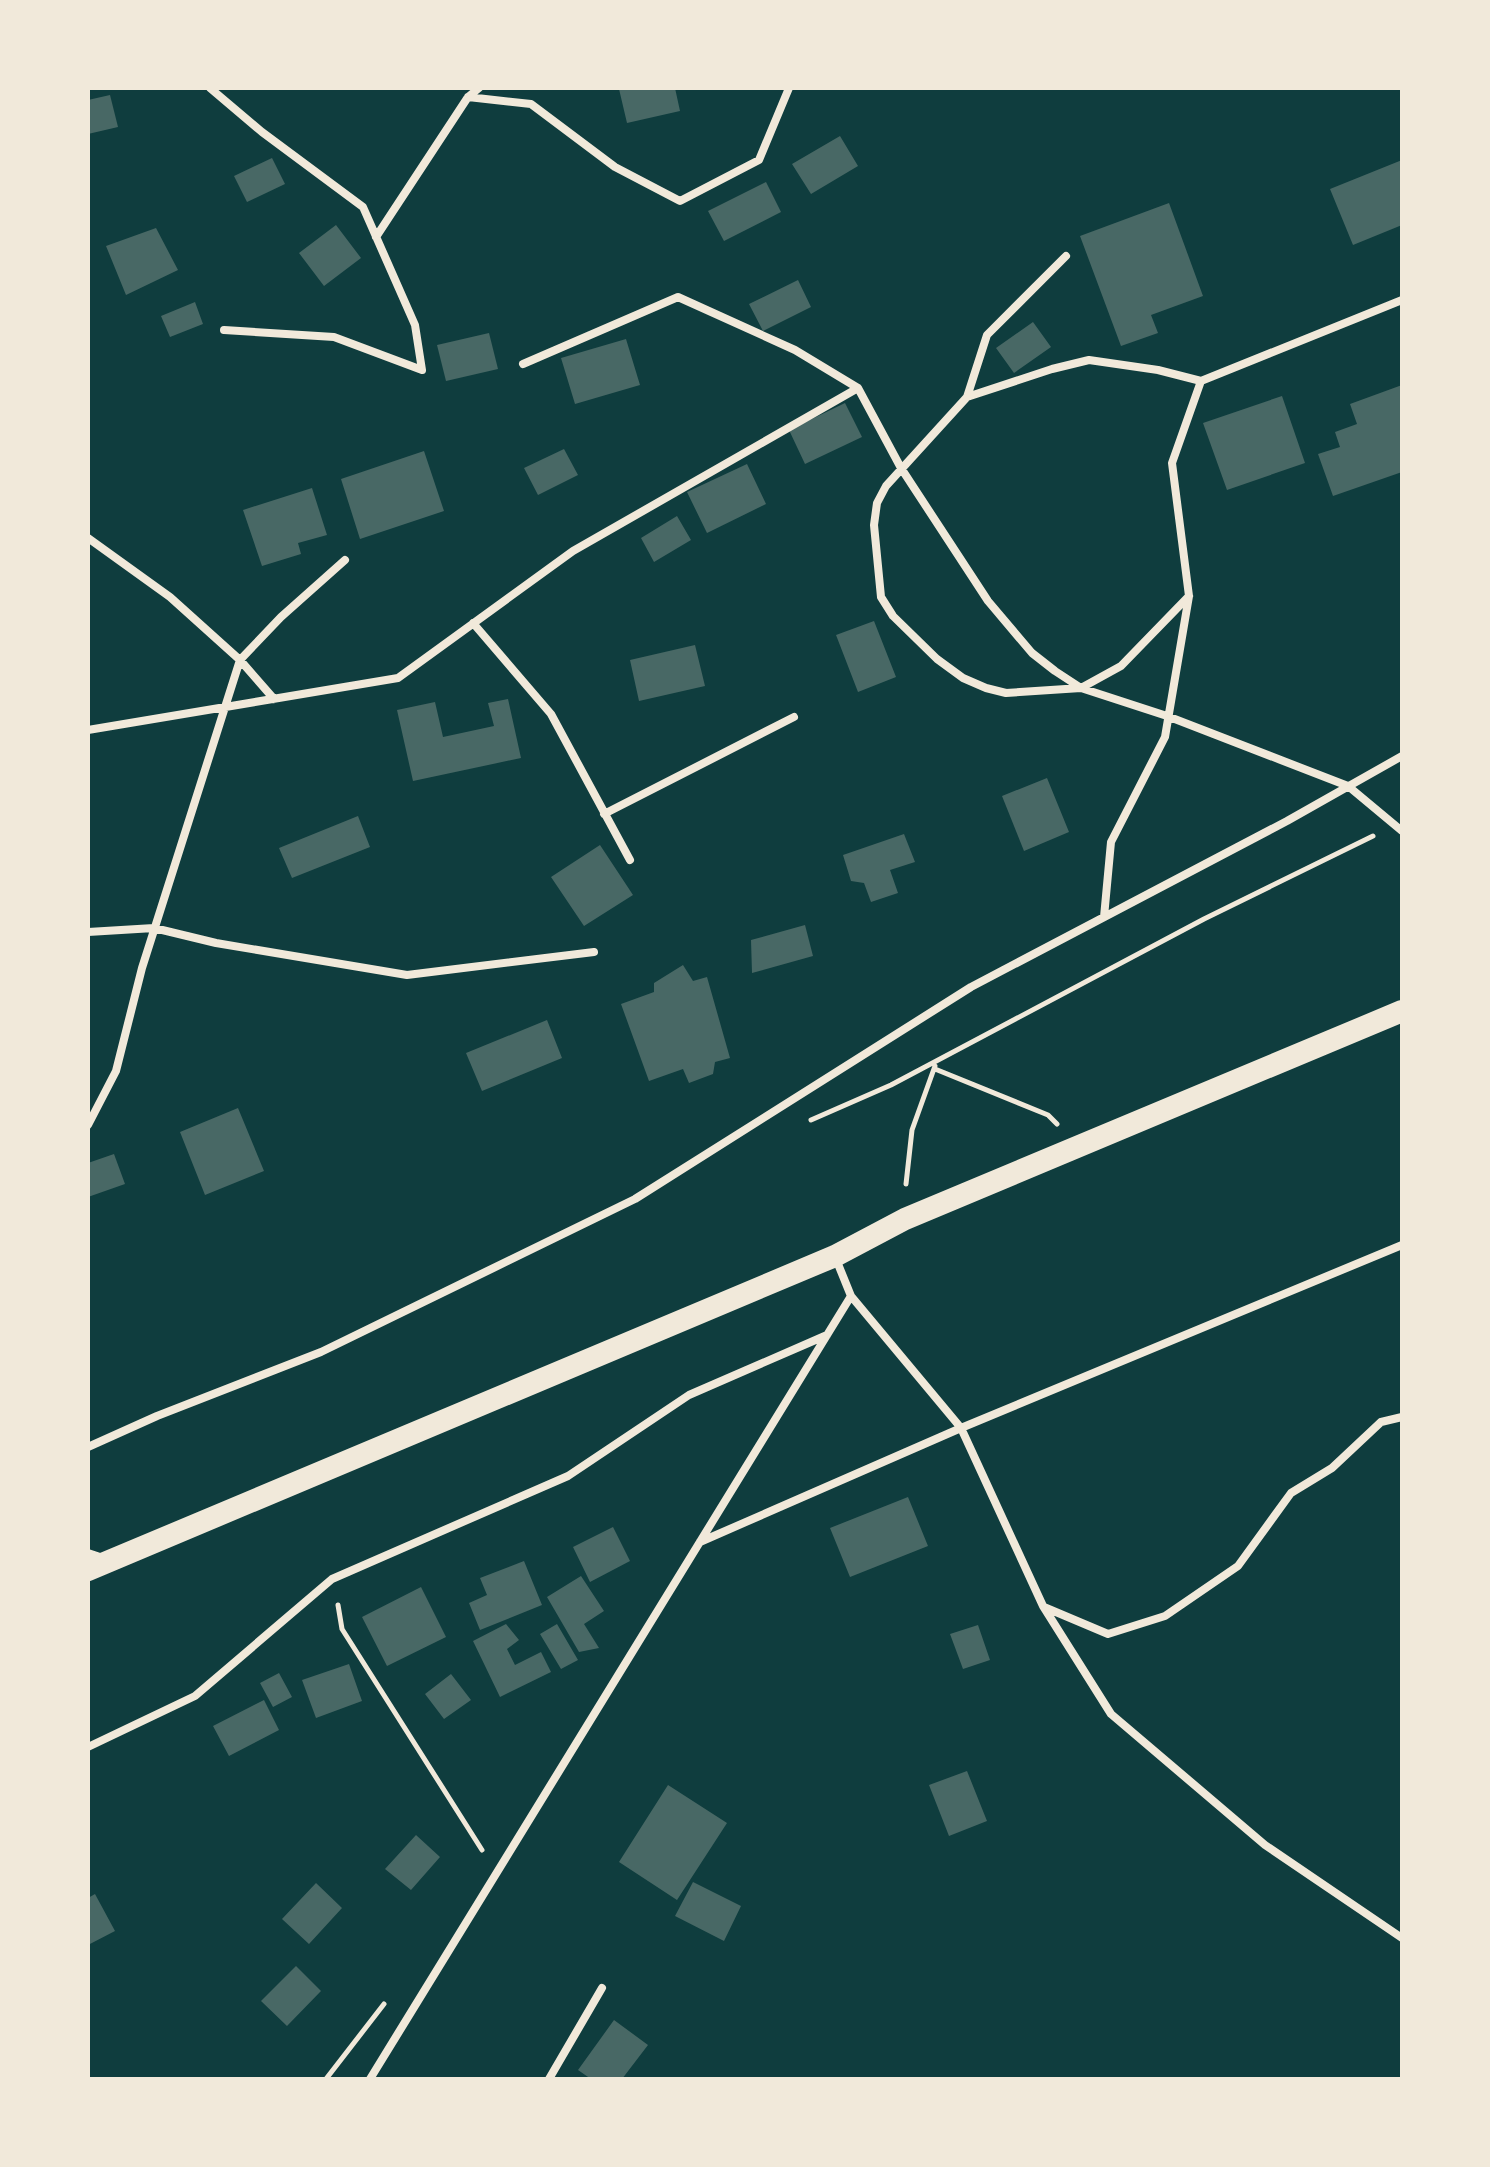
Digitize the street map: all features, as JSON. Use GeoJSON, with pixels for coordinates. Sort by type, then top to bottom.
{"type":"FeatureCollection","features":[{"type":"Feature","properties":{"kind":"highway"},"geometry":{"type":"LineString","coordinates":[[88,1570],[835,1256],[905,1219],[1077,1145],[1402,1011]]}},
{"type":"Feature","properties":{"kind":"street"},"geometry":{"type":"LineString","coordinates":[[210,88],[262,132],[363,207],[415,325],[422,370],[334,337],[224,330]]}},
{"type":"Feature","properties":{"kind":"street"},"geometry":{"type":"LineString","coordinates":[[376,237],[468,97],[479,88]]}},
{"type":"Feature","properties":{"kind":"street"},"geometry":{"type":"LineString","coordinates":[[468,97],[531,104],[615,167],[680,201],[759,160],[789,88]]}},
{"type":"Feature","properties":{"kind":"street"},"geometry":{"type":"LineString","coordinates":[[1066,256],[987,335],[967,397],[881,494],[874,525],[881,597],[893,616],[937,659],[963,678],[1006,693],[1081,688],[1121,666],[1189,596]]}},
{"type":"Feature","properties":{"kind":"street"},"geometry":{"type":"LineString","coordinates":[[523,364],[678,297],[795,350],[858,388],[901,468],[988,601],[1032,653],[1081,688],[1167,716],[1348,786],[1398,828]]}},
{"type":"Feature","properties":{"kind":"street"},"geometry":{"type":"LineString","coordinates":[[967,397],[1089,360],[1158,370],[1201,381],[1402,300]]}},
{"type":"Feature","properties":{"kind":"street"},"geometry":{"type":"LineString","coordinates":[[1104,917],[1111,842],[1165,737],[1189,596],[1172,463],[1201,381]]}},
{"type":"Feature","properties":{"kind":"street"},"geometry":{"type":"LineString","coordinates":[[88,730],[398,678],[573,551],[858,388]]}},
{"type":"Feature","properties":{"kind":"street"},"geometry":{"type":"LineString","coordinates":[[88,538],[170,597],[240,660],[274,699]]}},
{"type":"Feature","properties":{"kind":"street"},"geometry":{"type":"LineString","coordinates":[[88,1125],[116,1071],[154,928],[240,660],[281,617],[345,560]]}},
{"type":"Feature","properties":{"kind":"street"},"geometry":{"type":"LineString","coordinates":[[473,623],[551,714],[630,860]]}},
{"type":"Feature","properties":{"kind":"street"},"geometry":{"type":"LineString","coordinates":[[604,814],[794,717]]}},
{"type":"Feature","properties":{"kind":"street"},"geometry":{"type":"LineString","coordinates":[[88,1447],[157,1416],[321,1352],[635,1199],[971,987],[1287,821],[1402,756]]}},
{"type":"Feature","properties":{"kind":"street"},"geometry":{"type":"LineString","coordinates":[[88,932],[154,928],[216,943],[407,975],[594,952]]}},
{"type":"Feature","properties":{"kind":"street"},"geometry":{"type":"LineString","coordinates":[[700,1542],[961,1428],[1402,1245]]}},
{"type":"Feature","properties":{"kind":"street"},"geometry":{"type":"LineString","coordinates":[[835,1256],[851,1296],[961,1428],[1043,1606],[1111,1714],[1265,1845],[1402,1938]]}},
{"type":"Feature","properties":{"kind":"street"},"geometry":{"type":"LineString","coordinates":[[370,2079],[851,1296]]}},
{"type":"Feature","properties":{"kind":"street"},"geometry":{"type":"LineString","coordinates":[[88,1747],[195,1696],[332,1579],[568,1476],[689,1395],[828,1335]]}},
{"type":"Feature","properties":{"kind":"street"},"geometry":{"type":"LineString","coordinates":[[1043,1606],[1108,1634],[1165,1616],[1238,1566],[1291,1493],[1332,1468],[1381,1422],[1402,1417]]}},
{"type":"Feature","properties":{"kind":"street"},"geometry":{"type":"LineString","coordinates":[[88,1553],[112,1561]]}},
{"type":"Feature","properties":{"kind":"street"},"geometry":{"type":"LineString","coordinates":[[549,2079],[602,1988]]}},
{"type":"Feature","properties":{"kind":"path"},"geometry":{"type":"LineString","coordinates":[[805,1123],[935,1065],[1204,919],[1398,828]]}},
{"type":"Feature","properties":{"kind":"path"},"geometry":{"type":"LineString","coordinates":[[935,1065],[1048,1115],[1077,1145]]}},
{"type":"Feature","properties":{"kind":"path"},"geometry":{"type":"LineString","coordinates":[[905,1219],[906,1172],[912,1130],[935,1065]]}},
{"type":"Feature","properties":{"kind":"path"},"geometry":{"type":"LineString","coordinates":[[332,1579],[342,1629],[483,1851]]}},
{"type":"Feature","properties":{"kind":"building"},"geometry":{"type":"Polygon","coordinates":[[[675,88],[680,111],[627,123],[619,89],[675,88]]]}},
{"type":"Feature","properties":{"kind":"building"},"geometry":{"type":"Polygon","coordinates":[[[110,95],[118,127],[88,134],[88,100],[110,95]]]}},
{"type":"Feature","properties":{"kind":"building"},"geometry":{"type":"Polygon","coordinates":[[[840,136],[858,166],[811,194],[792,164],[840,136]]]}},
{"type":"Feature","properties":{"kind":"building"},"geometry":{"type":"Polygon","coordinates":[[[272,158],[285,184],[247,202],[234,176],[272,158]]]}},
{"type":"Feature","properties":{"kind":"building"},"geometry":{"type":"Polygon","coordinates":[[[1402,160],[1402,225],[1353,245],[1330,189],[1402,160]]]}},
{"type":"Feature","properties":{"kind":"building"},"geometry":{"type":"Polygon","coordinates":[[[766,182],[781,212],[724,241],[708,211],[766,182]]]}},
{"type":"Feature","properties":{"kind":"building"},"geometry":{"type":"Polygon","coordinates":[[[1169,203],[1203,296],[1151,315],[1158,333],[1121,346],[1080,236],[1169,203]]]}},
{"type":"Feature","properties":{"kind":"building"},"geometry":{"type":"Polygon","coordinates":[[[336,225],[361,258],[324,286],[299,253],[336,225]]]}},
{"type":"Feature","properties":{"kind":"building"},"geometry":{"type":"Polygon","coordinates":[[[156,228],[178,270],[126,295],[106,246],[156,228]]]}},
{"type":"Feature","properties":{"kind":"building"},"geometry":{"type":"Polygon","coordinates":[[[798,280],[811,307],[763,331],[749,304],[798,280]]]}},
{"type":"Feature","properties":{"kind":"building"},"geometry":{"type":"Polygon","coordinates":[[[195,302],[203,324],[170,337],[161,316],[195,302]]]}},
{"type":"Feature","properties":{"kind":"building"},"geometry":{"type":"Polygon","coordinates":[[[1033,322],[1051,347],[1014,373],[996,348],[1033,322]]]}},
{"type":"Feature","properties":{"kind":"building"},"geometry":{"type":"Polygon","coordinates":[[[489,333],[498,369],[446,381],[437,345],[489,333]]]}},
{"type":"Feature","properties":{"kind":"building"},"geometry":{"type":"Polygon","coordinates":[[[626,339],[640,385],[575,404],[561,358],[626,339]]]}},
{"type":"Feature","properties":{"kind":"building"},"geometry":{"type":"Polygon","coordinates":[[[1402,385],[1402,472],[1333,496],[1318,454],[1340,447],[1335,432],[1357,424],[1350,404],[1402,385]]]}},
{"type":"Feature","properties":{"kind":"building"},"geometry":{"type":"Polygon","coordinates":[[[1282,396],[1305,463],[1227,490],[1203,423],[1282,396]]]}},
{"type":"Feature","properties":{"kind":"building"},"geometry":{"type":"Polygon","coordinates":[[[845,403],[862,437],[805,464],[789,430],[845,403]]]}},
{"type":"Feature","properties":{"kind":"building"},"geometry":{"type":"Polygon","coordinates":[[[564,449],[578,475],[538,495],[524,468],[564,449]]]}},
{"type":"Feature","properties":{"kind":"building"},"geometry":{"type":"Polygon","coordinates":[[[424,451],[444,511],[360,539],[341,479],[424,451]]]}},
{"type":"Feature","properties":{"kind":"building"},"geometry":{"type":"Polygon","coordinates":[[[747,464],[766,504],[707,533],[687,492],[747,464]]]}},
{"type":"Feature","properties":{"kind":"building"},"geometry":{"type":"Polygon","coordinates":[[[312,488],[327,535],[298,543],[301,554],[262,566],[243,510],[312,488]]]}},
{"type":"Feature","properties":{"kind":"building"},"geometry":{"type":"Polygon","coordinates":[[[677,516],[691,540],[654,562],[641,538],[677,516]]]}},
{"type":"Feature","properties":{"kind":"building"},"geometry":{"type":"Polygon","coordinates":[[[874,621],[896,677],[858,692],[836,635],[874,621]]]}},
{"type":"Feature","properties":{"kind":"building"},"geometry":{"type":"Polygon","coordinates":[[[695,645],[705,686],[639,701],[630,660],[695,645]]]}},
{"type":"Feature","properties":{"kind":"building"},"geometry":{"type":"Polygon","coordinates":[[[508,699],[521,758],[413,781],[397,710],[435,702],[443,737],[494,726],[488,703],[508,699]]]}},
{"type":"Feature","properties":{"kind":"building"},"geometry":{"type":"Polygon","coordinates":[[[1047,778],[1069,832],[1024,851],[1002,796],[1047,778]]]}},
{"type":"Feature","properties":{"kind":"building"},"geometry":{"type":"Polygon","coordinates":[[[358,816],[370,847],[292,878],[279,848],[358,816]]]}},
{"type":"Feature","properties":{"kind":"building"},"geometry":{"type":"Polygon","coordinates":[[[904,834],[915,862],[890,870],[898,893],[871,902],[864,883],[851,881],[843,855],[904,834]]]}},
{"type":"Feature","properties":{"kind":"building"},"geometry":{"type":"Polygon","coordinates":[[[600,845],[633,895],[584,926],[551,877],[600,845]]]}},
{"type":"Feature","properties":{"kind":"building"},"geometry":{"type":"Polygon","coordinates":[[[805,925],[813,956],[752,973],[751,940],[805,925]]]}},
{"type":"Feature","properties":{"kind":"building"},"geometry":{"type":"Polygon","coordinates":[[[683,965],[693,981],[707,977],[730,1058],[715,1062],[713,1074],[689,1083],[683,1069],[649,1081],[621,1004],[654,992],[654,983],[683,965]]]}},
{"type":"Feature","properties":{"kind":"building"},"geometry":{"type":"Polygon","coordinates":[[[547,1020],[562,1058],[482,1091],[466,1053],[547,1020]]]}},
{"type":"Feature","properties":{"kind":"building"},"geometry":{"type":"Polygon","coordinates":[[[238,1108],[264,1171],[205,1195],[180,1132],[238,1108]]]}},
{"type":"Feature","properties":{"kind":"building"},"geometry":{"type":"Polygon","coordinates":[[[114,1154],[125,1184],[88,1197],[88,1163],[114,1154]]]}},
{"type":"Feature","properties":{"kind":"building"},"geometry":{"type":"Polygon","coordinates":[[[908,1497],[928,1546],[850,1577],[830,1528],[908,1497]]]}},
{"type":"Feature","properties":{"kind":"building"},"geometry":{"type":"Polygon","coordinates":[[[613,1527],[630,1561],[590,1582],[573,1547],[613,1527]]]}},
{"type":"Feature","properties":{"kind":"building"},"geometry":{"type":"Polygon","coordinates":[[[524,1561],[542,1605],[480,1630],[469,1603],[487,1595],[480,1578],[524,1561]]]}},
{"type":"Feature","properties":{"kind":"building"},"geometry":{"type":"Polygon","coordinates":[[[581,1576],[604,1611],[584,1624],[599,1648],[579,1652],[547,1597],[581,1576]]]}},
{"type":"Feature","properties":{"kind":"building"},"geometry":{"type":"Polygon","coordinates":[[[421,1587],[446,1637],[387,1666],[362,1617],[421,1587]]]}},
{"type":"Feature","properties":{"kind":"building"},"geometry":{"type":"Polygon","coordinates":[[[506,1624],[519,1640],[507,1649],[515,1665],[541,1652],[551,1672],[500,1697],[473,1641],[506,1624]]]}},
{"type":"Feature","properties":{"kind":"building"},"geometry":{"type":"Polygon","coordinates":[[[557,1624],[578,1660],[561,1669],[540,1634],[557,1624]]]}},
{"type":"Feature","properties":{"kind":"building"},"geometry":{"type":"Polygon","coordinates":[[[978,1625],[990,1660],[963,1669],[950,1634],[978,1625]]]}},
{"type":"Feature","properties":{"kind":"building"},"geometry":{"type":"Polygon","coordinates":[[[349,1664],[362,1701],[316,1718],[302,1680],[349,1664]]]}},
{"type":"Feature","properties":{"kind":"building"},"geometry":{"type":"Polygon","coordinates":[[[279,1673],[292,1697],[273,1707],[260,1683],[279,1673]]]}},
{"type":"Feature","properties":{"kind":"building"},"geometry":{"type":"Polygon","coordinates":[[[451,1674],[471,1700],[444,1719],[425,1694],[451,1674]]]}},
{"type":"Feature","properties":{"kind":"building"},"geometry":{"type":"Polygon","coordinates":[[[264,1700],[279,1730],[229,1756],[213,1726],[264,1700]]]}},
{"type":"Feature","properties":{"kind":"building"},"geometry":{"type":"Polygon","coordinates":[[[967,1771],[987,1821],[949,1836],[929,1785],[967,1771]]]}},
{"type":"Feature","properties":{"kind":"building"},"geometry":{"type":"Polygon","coordinates":[[[668,1785],[727,1823],[677,1900],[619,1862],[668,1785]]]}},
{"type":"Feature","properties":{"kind":"building"},"geometry":{"type":"Polygon","coordinates":[[[416,1835],[440,1857],[411,1890],[385,1869],[416,1835]]]}},
{"type":"Feature","properties":{"kind":"building"},"geometry":{"type":"Polygon","coordinates":[[[693,1882],[741,1906],[724,1941],[675,1916],[693,1882]]]}},
{"type":"Feature","properties":{"kind":"building"},"geometry":{"type":"Polygon","coordinates":[[[316,1883],[342,1908],[309,1944],[282,1919],[316,1883]]]}},
{"type":"Feature","properties":{"kind":"building"},"geometry":{"type":"Polygon","coordinates":[[[95,1894],[115,1931],[88,1945],[88,1898],[95,1894]]]}},
{"type":"Feature","properties":{"kind":"building"},"geometry":{"type":"Polygon","coordinates":[[[296,1966],[321,1991],[287,2026],[261,2001],[296,1966]]]}},
{"type":"Feature","properties":{"kind":"building"},"geometry":{"type":"Polygon","coordinates":[[[614,2020],[648,2045],[622,2079],[591,2079],[578,2070],[614,2020]]]}}]}
